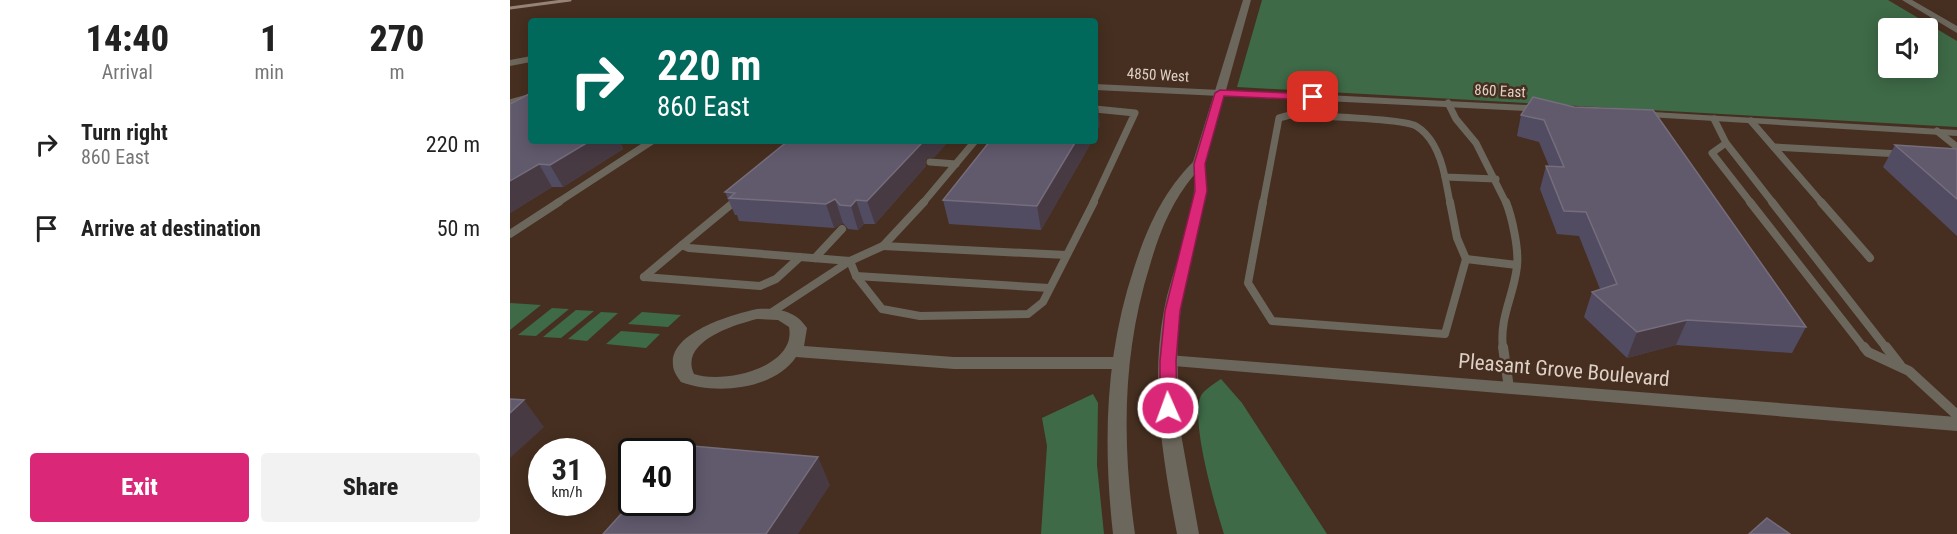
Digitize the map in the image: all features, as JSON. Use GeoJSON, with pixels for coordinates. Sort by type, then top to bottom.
{"type":"FeatureCollection","features":[{"type":"Feature","properties":{"kind":"street"},"geometry":{"type":"LineString","coordinates":[[1188,534],[1173,459],[1168,403],[1168,361],[1177,285],[1201,191],[1199,164],[1247,0]]}},
{"type":"Feature","properties":{"kind":"street"},"geometry":{"type":"LineString","coordinates":[[1906,0],[1954,27]]}},
{"type":"Feature","properties":{"kind":"street"},"geometry":{"type":"LineString","coordinates":[[513,61],[528,59]]}},
{"type":"Feature","properties":{"kind":"street","name":"4850 West"},"geometry":{"type":"LineString","coordinates":[[1098,87],[1220,93]]}},
{"type":"Feature","properties":{"kind":"street","name":"860 East"},"geometry":{"type":"LineString","coordinates":[[1220,93],[1564,110]]}},
{"type":"Feature","properties":{"kind":"street"},"geometry":{"type":"LineString","coordinates":[[1622,113],[1957,132]]}},
{"type":"Feature","properties":{"kind":"street"},"geometry":{"type":"LineString","coordinates":[[1124,534],[1114,430],[1119,363],[1134,292],[1160,216],[1171,194],[1199,164]]}},
{"type":"Feature","properties":{"kind":"street"},"geometry":{"type":"LineString","coordinates":[[769,314],[789,318],[799,328],[800,335],[792,351],[773,368],[732,384],[717,385],[694,382],[682,372],[683,356],[688,348],[706,332],[744,316],[769,314]]}},
{"type":"Feature","properties":{"kind":"street"},"geometry":{"type":"LineString","coordinates":[[792,351],[954,363],[1119,363]]}},
{"type":"Feature","properties":{"kind":"street","name":"Pleasant Grove Boulevard"},"geometry":{"type":"LineString","coordinates":[[1168,361],[1957,424]]}},
{"type":"Feature","properties":{"kind":"lane"},"geometry":{"type":"LineString","coordinates":[[510,103],[528,98]]}},
{"type":"Feature","properties":{"kind":"lane"},"geometry":{"type":"LineString","coordinates":[[1448,104],[1456,119],[1476,143],[1497,179],[1511,214],[1517,265],[1501,331],[1509,388]]}},
{"type":"Feature","properties":{"kind":"lane"},"geometry":{"type":"LineString","coordinates":[[850,261],[856,276],[882,309],[920,316],[1028,314],[1042,302],[1115,160],[1135,113],[1098,109]]}},
{"type":"Feature","properties":{"kind":"lane"},"geometry":{"type":"LineString","coordinates":[[1290,115],[1410,123],[1419,126],[1432,142],[1443,164],[1445,177],[1457,238],[1466,259],[1457,299],[1445,334],[1272,321],[1248,283],[1279,118],[1290,115]]}},
{"type":"Feature","properties":{"kind":"lane"},"geometry":{"type":"LineString","coordinates":[[1714,119],[1726,143],[1901,367]]}},
{"type":"Feature","properties":{"kind":"lane"},"geometry":{"type":"LineString","coordinates":[[1751,121],[1870,258]]}},
{"type":"Feature","properties":{"kind":"lane"},"geometry":{"type":"LineString","coordinates":[[1937,131],[1957,147]]}},
{"type":"Feature","properties":{"kind":"lane"},"geometry":{"type":"LineString","coordinates":[[1726,143],[1712,153],[1868,352],[1909,371],[1957,415]]}},
{"type":"Feature","properties":{"kind":"lane"},"geometry":{"type":"LineString","coordinates":[[510,234],[647,144]]}},
{"type":"Feature","properties":{"kind":"lane"},"geometry":{"type":"LineString","coordinates":[[769,314],[850,261],[883,246],[903,227],[973,144]]}},
{"type":"Feature","properties":{"kind":"lane"},"geometry":{"type":"LineString","coordinates":[[1774,147],[1911,155]]}},
{"type":"Feature","properties":{"kind":"lane"},"geometry":{"type":"LineString","coordinates":[[930,162],[956,164]]}},
{"type":"Feature","properties":{"kind":"lane"},"geometry":{"type":"LineString","coordinates":[[1445,177],[1497,179]]}},
{"type":"Feature","properties":{"kind":"lane"},"geometry":{"type":"LineString","coordinates":[[745,193],[644,277],[760,286],[776,279],[800,257]]}},
{"type":"Feature","properties":{"kind":"lane"},"geometry":{"type":"LineString","coordinates":[[815,258],[842,229]]}},
{"type":"Feature","properties":{"kind":"lane"},"geometry":{"type":"LineString","coordinates":[[682,245],[689,249],[850,261]]}},
{"type":"Feature","properties":{"kind":"lane"},"geometry":{"type":"LineString","coordinates":[[883,246],[1066,255]]}},
{"type":"Feature","properties":{"kind":"lane"},"geometry":{"type":"LineString","coordinates":[[1466,259],[1517,265]]}},
{"type":"Feature","properties":{"kind":"lane"},"geometry":{"type":"LineString","coordinates":[[856,276],[1049,288]]}},
{"type":"Feature","properties":{"kind":"green space"},"geometry":{"type":"Polygon","coordinates":[[[1262,0],[1888,0],[1918,18],[1878,18],[1878,78],[1938,78],[1938,30],[1957,41],[1957,127],[1237,87],[1262,0]]]}},
{"type":"Feature","properties":{"kind":"green space"},"geometry":{"type":"Polygon","coordinates":[[[510,303],[541,305],[510,330],[510,303]]]}},
{"type":"Feature","properties":{"kind":"green space"},"geometry":{"type":"Polygon","coordinates":[[[552,308],[569,309],[536,336],[518,335],[552,308]]]}},
{"type":"Feature","properties":{"kind":"green space"},"geometry":{"type":"Polygon","coordinates":[[[576,310],[594,311],[561,338],[543,337],[576,310]]]}},
{"type":"Feature","properties":{"kind":"green space"},"geometry":{"type":"Polygon","coordinates":[[[601,312],[618,313],[587,341],[568,339],[601,312]]]}},
{"type":"Feature","properties":{"kind":"green space"},"geometry":{"type":"Polygon","coordinates":[[[642,312],[681,315],[668,327],[628,324],[642,312]]]}},
{"type":"Feature","properties":{"kind":"green space"},"geometry":{"type":"Polygon","coordinates":[[[621,331],[660,334],[646,348],[606,344],[621,331]]]}},
{"type":"Feature","properties":{"kind":"green space"},"geometry":{"type":"Polygon","coordinates":[[[1221,379],[1242,403],[1327,534],[1224,534],[1205,462],[1198,421],[1202,394],[1221,379]]]}},
{"type":"Feature","properties":{"kind":"green space"},"geometry":{"type":"Polygon","coordinates":[[[1093,394],[1098,403],[1097,465],[1104,534],[1041,534],[1047,446],[1042,418],[1093,394]]]}},
{"type":"Feature","properties":{"kind":"building"},"geometry":{"type":"Polygon","coordinates":[[[528,95],[528,144],[585,144],[550,165],[539,164],[510,181],[510,104],[528,95]]]}},
{"type":"Feature","properties":{"kind":"building"},"geometry":{"type":"Polygon","coordinates":[[[1533,97],[1574,107],[1653,110],[1806,327],[1687,320],[1637,332],[1592,292],[1617,284],[1586,212],[1564,211],[1546,166],[1564,167],[1544,120],[1521,115],[1533,97]]]}},
{"type":"Feature","properties":{"kind":"building"},"geometry":{"type":"Polygon","coordinates":[[[784,144],[921,144],[867,201],[856,200],[851,206],[840,205],[835,199],[826,204],[729,198],[735,193],[725,192],[784,144]]]}},
{"type":"Feature","properties":{"kind":"building"},"geometry":{"type":"Polygon","coordinates":[[[988,144],[1074,144],[1037,206],[943,200],[988,144]]]}},
{"type":"Feature","properties":{"kind":"building"},"geometry":{"type":"Polygon","coordinates":[[[1895,145],[1957,149],[1957,199],[1895,145]]]}},
{"type":"Feature","properties":{"kind":"building"},"geometry":{"type":"Polygon","coordinates":[[[510,399],[524,400],[510,413],[510,399]]]}},
{"type":"Feature","properties":{"kind":"building"},"geometry":{"type":"Polygon","coordinates":[[[696,446],[818,457],[766,534],[603,534],[619,516],[696,516],[696,446]]]}},
{"type":"Feature","properties":{"kind":"building"},"geometry":{"type":"Polygon","coordinates":[[[1767,518],[1790,534],[1749,534],[1767,518]]]}},
{"type":"Feature","properties":{"kind":"railway"},"geometry":{"type":"LineString","coordinates":[[510,8],[570,0]]}},
{"type":"Feature","properties":{"kind":"route"},"geometry":{"type":"LineString","coordinates":[[1168,408],[1168,361],[1172,311],[1201,191],[1199,164],[1220,93],[1313,97]]}}]}
